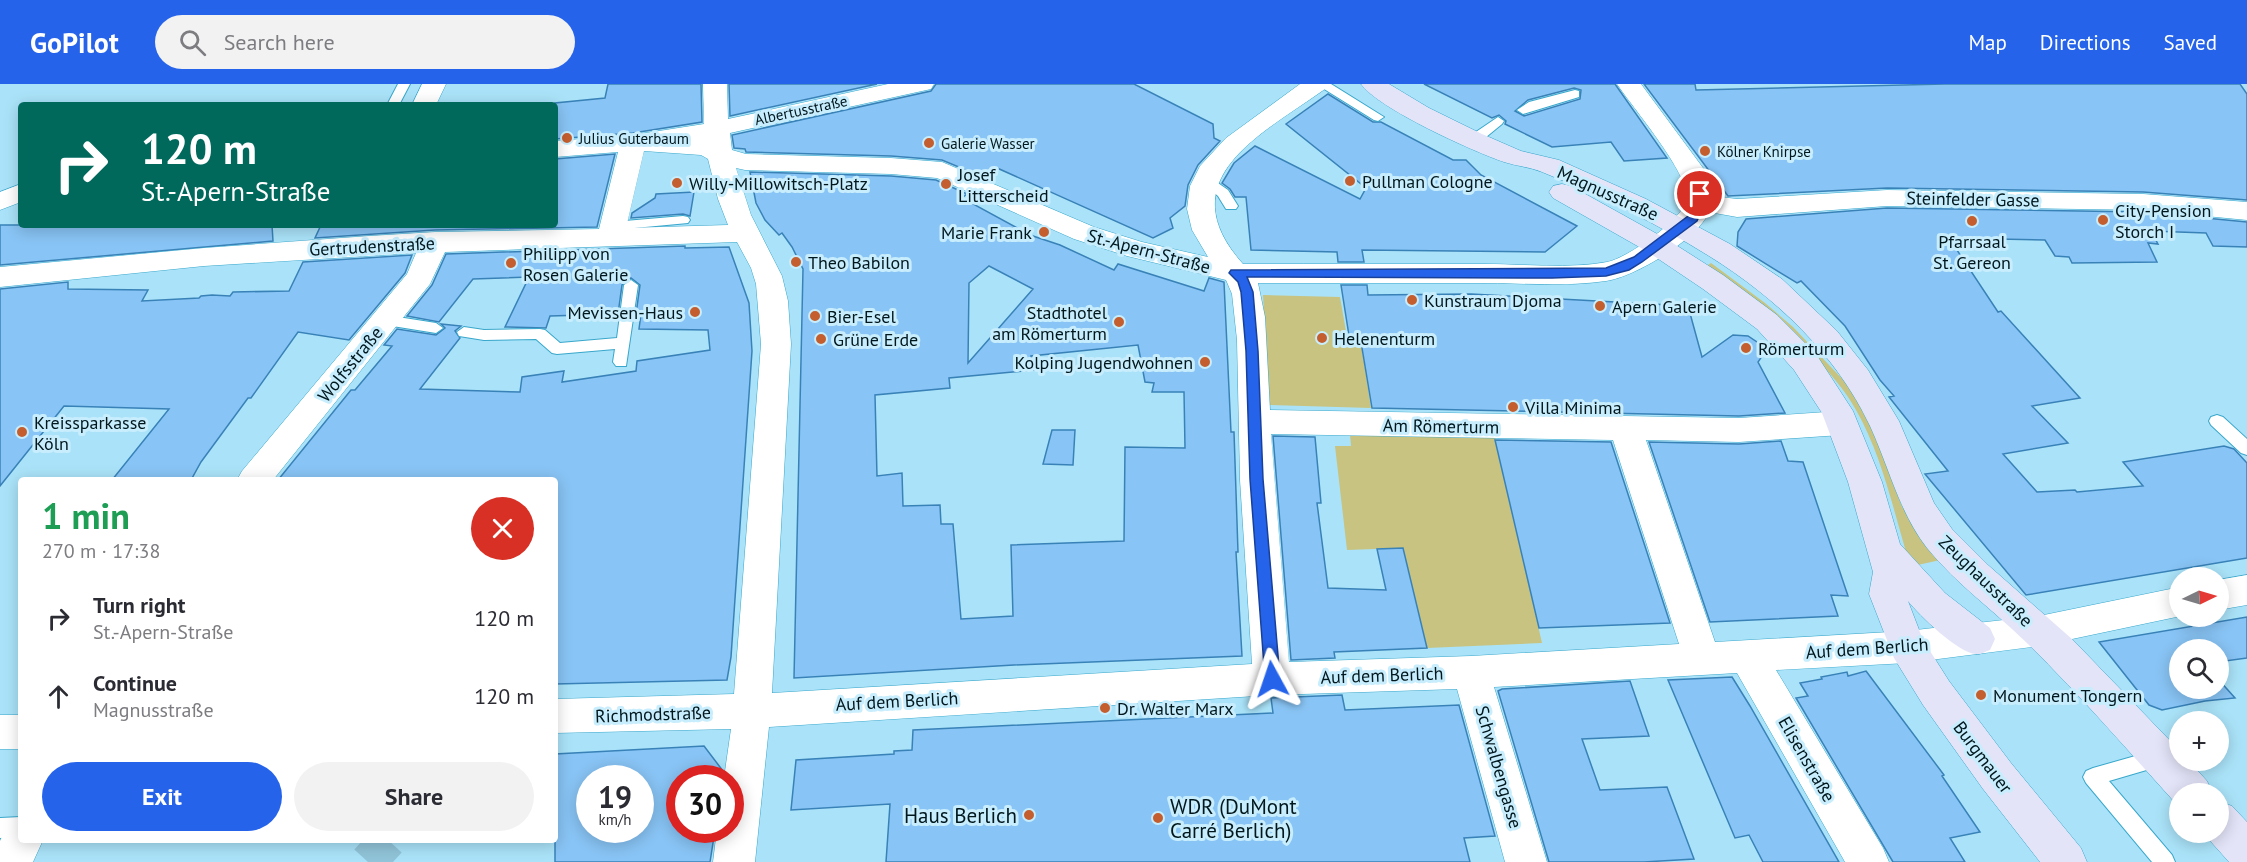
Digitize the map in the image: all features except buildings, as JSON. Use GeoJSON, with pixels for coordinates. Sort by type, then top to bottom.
{"type":"FeatureCollection","features":[{"type":"Feature","properties":{"kind":"street"},"geometry":{"type":"LineString","coordinates":[[425,102],[434,84]]}},
{"type":"Feature","properties":{"kind":"street"},"geometry":{"type":"LineString","coordinates":[[715,84],[717,142],[736,214],[768,275],[773,297],[776,344],[752,711],[734,862]]}},
{"type":"Feature","properties":{"kind":"street","name":"Albertusstraße"},"geometry":{"type":"LineString","coordinates":[[717,142],[922,84]]}},
{"type":"Feature","properties":{"kind":"street"},"geometry":{"type":"LineString","coordinates":[[1272,679],[1257,479],[1247,292],[1244,280],[1235,273],[1208,239],[1201,201],[1205,178],[1223,153],[1316,84]]}},
{"type":"Feature","properties":{"kind":"street","name":"Magnusstraße"},"geometry":{"type":"LineString","coordinates":[[1373,84],[1389,96],[1509,155],[1535,176],[1680,225]]}},
{"type":"Feature","properties":{"kind":"street"},"geometry":{"type":"LineString","coordinates":[[1629,84],[1695,178],[1680,225],[1729,294],[1774,329],[1805,362],[1837,411],[1865,482],[1892,572],[1887,594],[1907,647]]}},
{"type":"Feature","properties":{"kind":"street","name":"St.-Apern-Straße"},"geometry":{"type":"LineString","coordinates":[[558,149],[633,143],[706,148],[717,142],[745,162],[891,166],[942,170],[1083,233],[1137,250],[1235,273],[1552,274],[1606,272],[1625,267],[1680,225]]}},
{"type":"Feature","properties":{"kind":"street"},"geometry":{"type":"LineString","coordinates":[[611,232],[633,143]]}},
{"type":"Feature","properties":{"kind":"street"},"geometry":{"type":"LineString","coordinates":[[0,202],[18,193]]}},
{"type":"Feature","properties":{"kind":"street","name":"Steinfelder Gasse"},"geometry":{"type":"LineString","coordinates":[[1680,225],[1737,208],[1887,198],[2143,202],[2247,211]]}},
{"type":"Feature","properties":{"kind":"street","name":"Zeughausstraße"},"geometry":{"type":"LineString","coordinates":[[1680,225],[1771,285],[1821,332],[1846,362],[1881,419],[1894,444],[1916,504],[1942,541],[1979,579],[2038,631],[2183,783]]}},
{"type":"Feature","properties":{"kind":"street","name":"Gertrudenstraße"},"geometry":{"type":"LineString","coordinates":[[0,277],[235,255],[432,249],[611,232],[745,233]]}},
{"type":"Feature","properties":{"kind":"street","name":"Wolfsstraße"},"geometry":{"type":"LineString","coordinates":[[256,477],[420,277],[432,249]]}},
{"type":"Feature","properties":{"kind":"street","name":"Am Römerturm"},"geometry":{"type":"LineString","coordinates":[[1255,422],[1739,430],[1841,423]]}},
{"type":"Feature","properties":{"kind":"street"},"geometry":{"type":"LineString","coordinates":[[1626,429],[1702,658]]}},
{"type":"Feature","properties":{"kind":"street"},"geometry":{"type":"LineString","coordinates":[[1885,551],[1932,603],[1977,639]]}},
{"type":"Feature","properties":{"kind":"street"},"geometry":{"type":"LineString","coordinates":[[2229,593],[2247,590]]}},
{"type":"Feature","properties":{"kind":"street","name":"Auf dem Berlich"},"geometry":{"type":"LineString","coordinates":[[752,711],[1272,679],[1472,672],[1907,647],[2038,631],[2169,604]]}},
{"type":"Feature","properties":{"kind":"street","name":"Burgmauer"},"geometry":{"type":"LineString","coordinates":[[1907,647],[1936,693],[1990,767],[2066,862]]}},
{"type":"Feature","properties":{"kind":"street","name":"Elisenstraße"},"geometry":{"type":"LineString","coordinates":[[1747,656],[1868,862]]}},
{"type":"Feature","properties":{"kind":"street","name":"Schwalbengasse"},"geometry":{"type":"LineString","coordinates":[[1472,672],[1526,862]]}},
{"type":"Feature","properties":{"kind":"street","name":"Richmodstraße"},"geometry":{"type":"LineString","coordinates":[[558,716],[752,711]]}},
{"type":"Feature","properties":{"kind":"street"},"geometry":{"type":"LineString","coordinates":[[0,732],[18,732]]}},
{"type":"Feature","properties":{"kind":"street"},"geometry":{"type":"LineString","coordinates":[[2229,832],[2247,852]]}},
{"type":"Feature","properties":{"kind":"street"},"geometry":{"type":"LineString","coordinates":[[11,862],[20,843]]}},
{"type":"Feature","properties":{"kind":"lane"},"geometry":{"type":"LineString","coordinates":[[395,102],[404,84]]}},
{"type":"Feature","properties":{"kind":"lane"},"geometry":{"type":"LineString","coordinates":[[1322,84],[1378,117]]}},
{"type":"Feature","properties":{"kind":"lane"},"geometry":{"type":"LineString","coordinates":[[1523,110],[1575,94]]}},
{"type":"Feature","properties":{"kind":"lane"},"geometry":{"type":"LineString","coordinates":[[1475,139],[1497,121]]}},
{"type":"Feature","properties":{"kind":"lane"},"geometry":{"type":"LineString","coordinates":[[1205,178],[1223,193],[1231,206]]}},
{"type":"Feature","properties":{"kind":"lane"},"geometry":{"type":"LineString","coordinates":[[611,232],[683,220]]}},
{"type":"Feature","properties":{"kind":"lane"},"geometry":{"type":"LineString","coordinates":[[621,363],[631,285]]}},
{"type":"Feature","properties":{"kind":"lane"},"geometry":{"type":"LineString","coordinates":[[386,320],[436,328]]}},
{"type":"Feature","properties":{"kind":"lane"},"geometry":{"type":"LineString","coordinates":[[464,332],[484,335],[540,334],[557,349],[623,343]]}},
{"type":"Feature","properties":{"kind":"lane"},"geometry":{"type":"LineString","coordinates":[[2217,421],[2247,449]]}},
{"type":"Feature","properties":{"kind":"lane"},"geometry":{"type":"LineString","coordinates":[[2160,758],[2093,777],[2165,862]]}},
{"type":"Feature","properties":{"kind":"lane"},"geometry":{"type":"LineString","coordinates":[[0,828],[18,827]]}},
{"type":"Feature","properties":{"kind":"shaded area"},"geometry":{"type":"Polygon","coordinates":[[[1711,263],[1793,327],[1848,385],[1873,430],[1902,507],[1945,559],[1913,566],[1906,552],[1872,444],[1856,410],[1843,390],[1827,370],[1788,333],[1705,267],[1711,263]]]}},
{"type":"Feature","properties":{"kind":"shaded area"},"geometry":{"type":"Polygon","coordinates":[[[1263,295],[1340,297],[1348,343],[1361,343],[1371,408],[1269,405],[1263,295]]]}},
{"type":"Feature","properties":{"kind":"shaded area"},"geometry":{"type":"Polygon","coordinates":[[[1350,434],[1495,437],[1542,643],[1427,648],[1403,548],[1347,550],[1335,446],[1351,446],[1350,434]]]}},
{"type":"Feature","properties":{"kind":"tunnel"},"geometry":{"type":"LineString","coordinates":[[368,862],[385,843]]}},
{"type":"Feature","properties":{"kind":"place","name":"Julius Guterbaum"},"geometry":{"type":"Point","coordinates":[567,138]}},
{"type":"Feature","properties":{"kind":"place","name":"Galerie Wasser"},"geometry":{"type":"Point","coordinates":[929,143]}},
{"type":"Feature","properties":{"kind":"place","name":"Kölner Knirpse"},"geometry":{"type":"Point","coordinates":[1705,151]}},
{"type":"Feature","properties":{"kind":"place","name":"Pullman Cologne"},"geometry":{"type":"Point","coordinates":[1350,181]}},
{"type":"Feature","properties":{"kind":"place","name":"Willy-Millowitsch-Platz"},"geometry":{"type":"Point","coordinates":[677,183]}},
{"type":"Feature","properties":{"kind":"place","name":"Josef Litterscheid"},"geometry":{"type":"Point","coordinates":[946,184]}},
{"type":"Feature","properties":{"kind":"place","name":"City-Pension Storch I"},"geometry":{"type":"Point","coordinates":[2103,220]}},
{"type":"Feature","properties":{"kind":"place","name":"Pfarrsaal St. Gereon"},"geometry":{"type":"Point","coordinates":[1972,221]}},
{"type":"Feature","properties":{"kind":"place","name":"Marie Frank"},"geometry":{"type":"Point","coordinates":[1044,232]}},
{"type":"Feature","properties":{"kind":"place","name":"Theo Babilon"},"geometry":{"type":"Point","coordinates":[796,262]}},
{"type":"Feature","properties":{"kind":"place","name":"Philipp von Rosen Galerie"},"geometry":{"type":"Point","coordinates":[511,263]}},
{"type":"Feature","properties":{"kind":"place","name":"Kunstraum Djoma"},"geometry":{"type":"Point","coordinates":[1412,300]}},
{"type":"Feature","properties":{"kind":"place","name":"Apern Galerie"},"geometry":{"type":"Point","coordinates":[1600,306]}},
{"type":"Feature","properties":{"kind":"place","name":"Mevissen-Haus"},"geometry":{"type":"Point","coordinates":[695,312]}},
{"type":"Feature","properties":{"kind":"place","name":"Bier-Esel"},"geometry":{"type":"Point","coordinates":[815,316]}},
{"type":"Feature","properties":{"kind":"place","name":"Stadthotel am Römerturm"},"geometry":{"type":"Point","coordinates":[1119,322]}},
{"type":"Feature","properties":{"kind":"place","name":"Helenenturm"},"geometry":{"type":"Point","coordinates":[1322,338]}},
{"type":"Feature","properties":{"kind":"place","name":"Grüne Erde"},"geometry":{"type":"Point","coordinates":[821,339]}},
{"type":"Feature","properties":{"kind":"place","name":"Römerturm"},"geometry":{"type":"Point","coordinates":[1746,348]}},
{"type":"Feature","properties":{"kind":"place","name":"Kolping Jugendwohnen"},"geometry":{"type":"Point","coordinates":[1205,362]}},
{"type":"Feature","properties":{"kind":"place","name":"Villa Minima"},"geometry":{"type":"Point","coordinates":[1513,407]}},
{"type":"Feature","properties":{"kind":"place","name":"Kreissparkasse Köln"},"geometry":{"type":"Point","coordinates":[22,432]}},
{"type":"Feature","properties":{"kind":"place","name":"Monument Tongern"},"geometry":{"type":"Point","coordinates":[1981,695]}},
{"type":"Feature","properties":{"kind":"place","name":"Dr. Walter Marx"},"geometry":{"type":"Point","coordinates":[1105,708]}},
{"type":"Feature","properties":{"kind":"place","name":"Haus Berlich"},"geometry":{"type":"Point","coordinates":[1029,815]}},
{"type":"Feature","properties":{"kind":"place","name":"WDR (DuMont Carré Berlich)"},"geometry":{"type":"Point","coordinates":[1158,818]}},
{"type":"Feature","properties":{"kind":"route"},"geometry":{"type":"LineString","coordinates":[[1272,679],[1257,479],[1252,351],[1247,292],[1244,280],[1235,273],[1552,274],[1606,272],[1625,267],[1638,260],[1693,218],[1700,202],[1700,194]]}}]}
